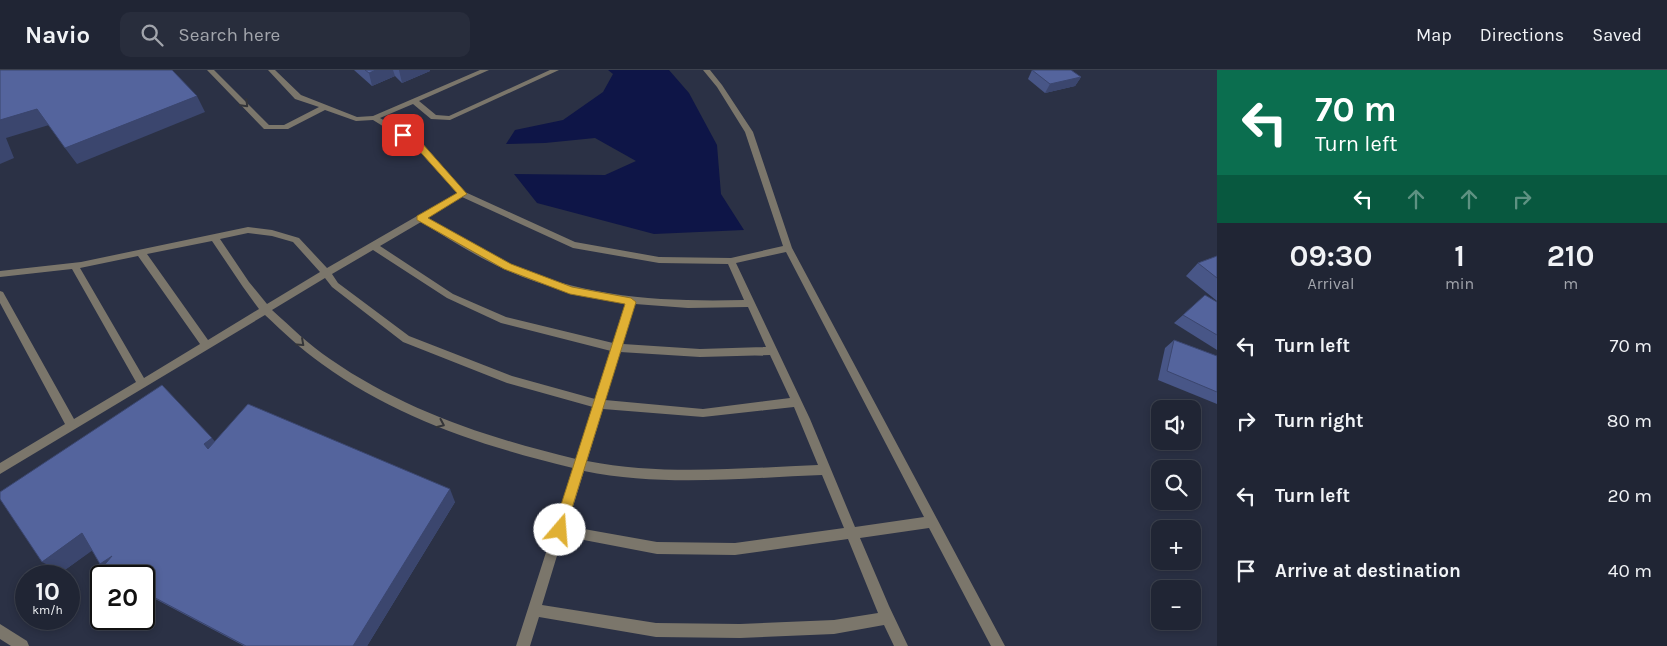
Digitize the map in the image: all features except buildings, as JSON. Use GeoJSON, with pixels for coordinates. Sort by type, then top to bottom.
{"type":"FeatureCollection","features":[{"type":"Feature","properties":{"kind":"lane"},"geometry":{"type":"LineString","coordinates":[[210,70],[268,126],[285,127],[325,107]]}},
{"type":"Feature","properties":{"kind":"lane"},"geometry":{"type":"LineString","coordinates":[[271,70],[298,97],[356,119],[374,118],[486,70]]}},
{"type":"Feature","properties":{"kind":"lane"},"geometry":{"type":"LineString","coordinates":[[414,101],[434,117],[450,118],[556,70]]}},
{"type":"Feature","properties":{"kind":"lane"},"geometry":{"type":"LineString","coordinates":[[706,70],[720,86],[749,132],[788,248],[998,646]]}},
{"type":"Feature","properties":{"kind":"lane"},"geometry":{"type":"LineString","coordinates":[[374,118],[418,144],[462,194],[573,245],[659,260],[731,261],[788,248]]}},
{"type":"Feature","properties":{"kind":"lane"},"geometry":{"type":"LineString","coordinates":[[0,469],[265,309],[462,194]]}},
{"type":"Feature","properties":{"kind":"lane"},"geometry":{"type":"LineString","coordinates":[[421,218],[508,267],[570,290],[631,302],[703,305],[751,303]]}},
{"type":"Feature","properties":{"kind":"lane"},"geometry":{"type":"LineString","coordinates":[[0,274],[74,265],[248,230],[272,233],[296,240],[335,285],[406,339],[511,380],[599,404],[704,413],[797,402]]}},
{"type":"Feature","properties":{"kind":"lane"},"geometry":{"type":"LineString","coordinates":[[214,238],[265,309],[304,347],[368,389],[445,426],[509,447],[580,465],[615,471],[697,474],[826,470]]}},
{"type":"Feature","properties":{"kind":"lane"},"geometry":{"type":"LineString","coordinates":[[373,246],[450,296],[504,320],[616,348],[700,354],[773,351]]}},
{"type":"Feature","properties":{"kind":"lane"},"geometry":{"type":"LineString","coordinates":[[141,253],[206,345]]}},
{"type":"Feature","properties":{"kind":"lane"},"geometry":{"type":"LineString","coordinates":[[731,261],[797,402],[888,618],[902,646]]}},
{"type":"Feature","properties":{"kind":"lane"},"geometry":{"type":"LineString","coordinates":[[74,265],[142,384]]}},
{"type":"Feature","properties":{"kind":"lane"},"geometry":{"type":"LineString","coordinates":[[0,294],[72,426]]}},
{"type":"Feature","properties":{"kind":"lane"},"geometry":{"type":"LineString","coordinates":[[523,646],[631,302]]}},
{"type":"Feature","properties":{"kind":"lane"},"geometry":{"type":"LineString","coordinates":[[560,530],[657,548],[735,549],[932,522]]}},
{"type":"Feature","properties":{"kind":"lane"},"geometry":{"type":"LineString","coordinates":[[534,610],[656,630],[740,631],[834,627],[888,618]]}},
{"type":"Feature","properties":{"kind":"lane"},"geometry":{"type":"LineString","coordinates":[[0,630],[22,646]]}},
{"type":"Feature","properties":{"kind":"shaded area"},"geometry":{"type":"Polygon","coordinates":[[[608,70],[669,70],[689,93],[717,145],[721,194],[744,230],[654,234],[537,203],[514,174],[605,175],[636,161],[595,138],[545,143],[506,144],[515,130],[563,120],[603,92],[613,74],[608,70]]]}},
{"type":"Feature","properties":{"kind":"route"},"geometry":{"type":"LineString","coordinates":[[403,135],[418,144],[462,194],[421,218],[508,267],[570,290],[631,302],[560,530]]}}]}
